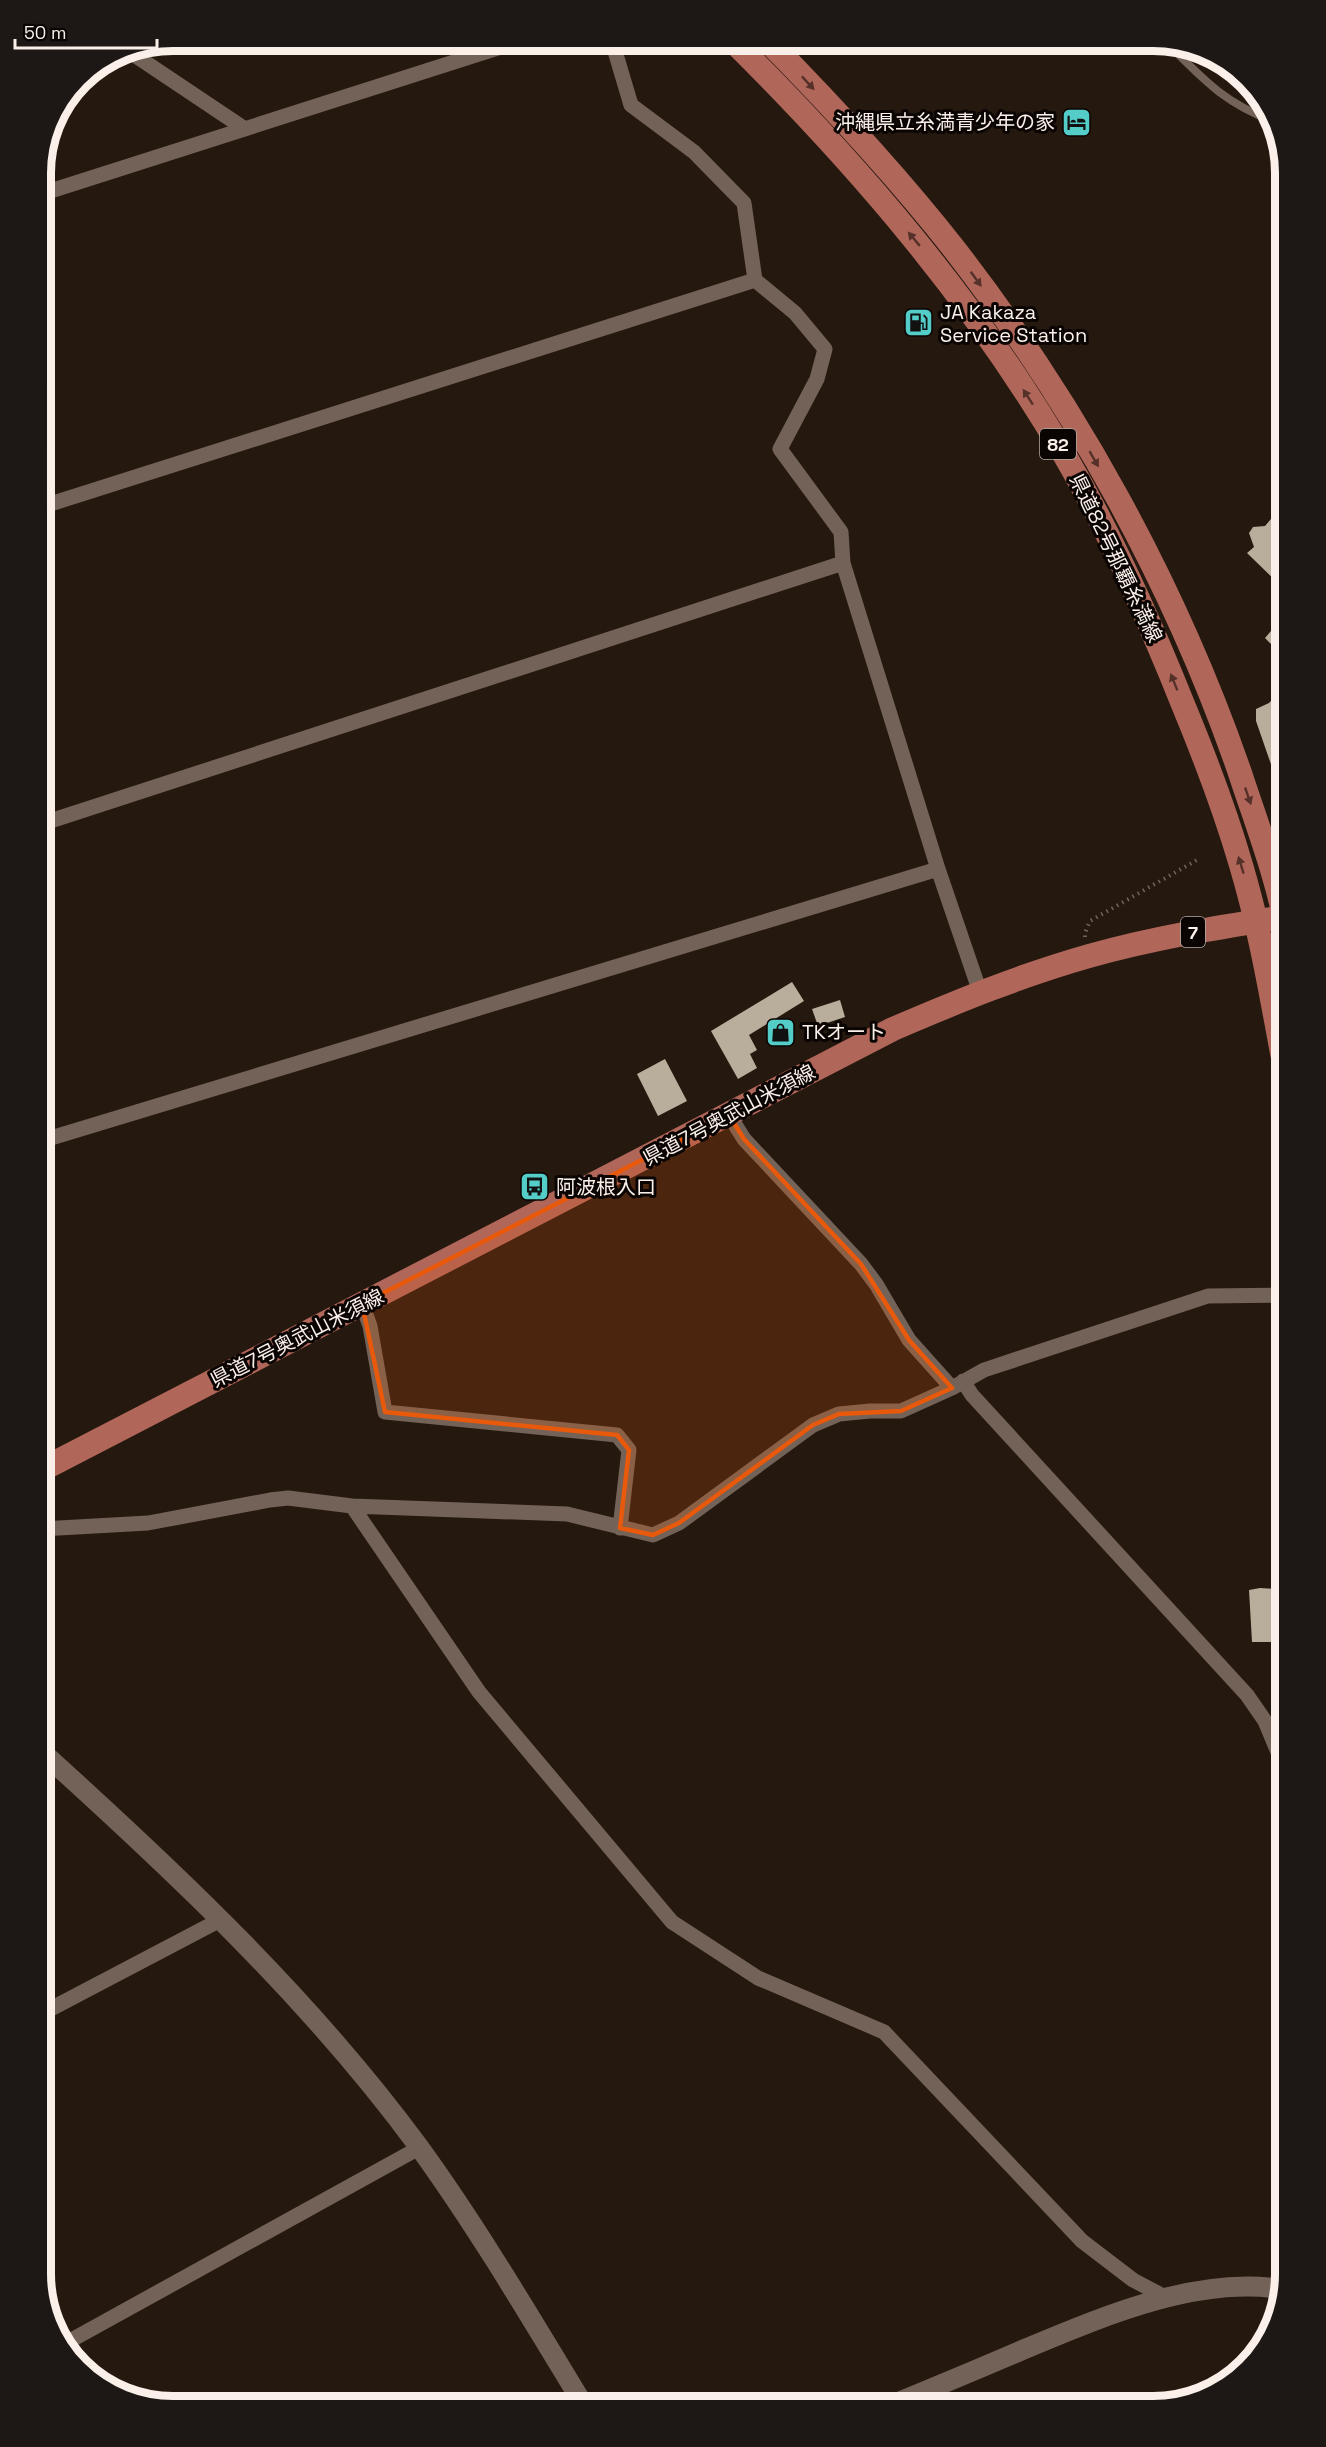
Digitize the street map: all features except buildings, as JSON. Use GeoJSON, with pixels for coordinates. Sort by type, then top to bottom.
{"type":"FeatureCollection","features":[{"type":"Feature","properties":{"kind":"main road","name":"県道82号那覇糸満線"},"geometry":{"type":"LineString","coordinates":[[743,51],[832,142],[935,264],[1028,396],[1064,454],[1123,565],[1156,638],[1202,752],[1240,862],[1256,922],[1275,1015]]}},
{"type":"Feature","properties":{"kind":"main road","name":"県道82号那覇糸満線"},"geometry":{"type":"LineString","coordinates":[[778,51],[847,124],[955,250],[1045,378],[1083,440],[1150,562],[1201,671],[1260,833],[1275,884]]}},
{"type":"Feature","properties":{"kind":"main road","name":"県道7号奥武山米須線"},"geometry":{"type":"LineString","coordinates":[[51,1465],[893,1029],[980,992],[1088,956],[1190,932],[1275,919]]}},
{"type":"Feature","properties":{"kind":"street"},"geometry":{"type":"LineString","coordinates":[[51,191],[489,51]]}},
{"type":"Feature","properties":{"kind":"street"},"geometry":{"type":"LineString","coordinates":[[615,51],[631,105],[694,152],[744,203],[755,280],[795,313],[825,349],[817,378],[780,449],[841,532],[843,563],[938,869],[980,992]]}},
{"type":"Feature","properties":{"kind":"street"},"geometry":{"type":"LineString","coordinates":[[137,56],[245,129]]}},
{"type":"Feature","properties":{"kind":"street"},"geometry":{"type":"LineString","coordinates":[[51,504],[755,280]]}},
{"type":"Feature","properties":{"kind":"street"},"geometry":{"type":"LineString","coordinates":[[51,821],[843,563]]}},
{"type":"Feature","properties":{"kind":"street"},"geometry":{"type":"LineString","coordinates":[[51,1138],[938,869]]}},
{"type":"Feature","properties":{"kind":"street"},"geometry":{"type":"LineString","coordinates":[[729,1114],[744,1139],[861,1264],[876,1284],[909,1340],[957,1385],[972,1395],[1247,1695],[1265,1721],[1275,1744]]}},
{"type":"Feature","properties":{"kind":"street"},"geometry":{"type":"LineString","coordinates":[[51,1528],[148,1523],[288,1498],[352,1506],[567,1514],[654,1535],[668,1530],[787,1442],[824,1419],[839,1414],[901,1411],[984,1370],[1208,1296],[1275,1295]]}},
{"type":"Feature","properties":{"kind":"street"},"geometry":{"type":"LineString","coordinates":[[362,1304],[370,1326],[385,1412],[617,1436],[629,1450],[620,1528]]}},
{"type":"Feature","properties":{"kind":"street"},"geometry":{"type":"LineString","coordinates":[[352,1506],[479,1692],[672,1922],[758,1978],[884,2032],[1082,2241],[1134,2280],[1165,2296]]}},
{"type":"Feature","properties":{"kind":"street"},"geometry":{"type":"LineString","coordinates":[[51,1761],[220,1920],[279,1979],[351,2061],[419,2148],[511,2286],[575,2396]]}},
{"type":"Feature","properties":{"kind":"street"},"geometry":{"type":"LineString","coordinates":[[51,2008],[220,1920]]}},
{"type":"Feature","properties":{"kind":"street"},"geometry":{"type":"LineString","coordinates":[[71,2340],[419,2148]]}},
{"type":"Feature","properties":{"kind":"street"},"geometry":{"type":"LineString","coordinates":[[913,2396],[1082,2326],[1165,2296],[1254,2284],[1274,2288]]}},
{"type":"Feature","properties":{"kind":"lane"},"geometry":{"type":"LineString","coordinates":[[1177,53],[1215,91],[1232,103],[1261,116]]}},
{"type":"Feature","properties":{"kind":"path"},"geometry":{"type":"LineString","coordinates":[[1088,956],[1084,933],[1090,921],[1197,860]]}},
{"type":"Feature","properties":{"kind":"highlighted area"},"geometry":{"type":"Polygon","coordinates":[[[729,1115],[744,1139],[861,1264],[909,1340],[952,1388],[901,1411],[839,1414],[813,1425],[679,1523],[653,1535],[620,1528],[629,1450],[617,1435],[385,1412],[362,1304],[729,1115]]]}},
{"type":"Feature","properties":{"kind":"place","name":"沖縄県立糸満青少年の家"},"geometry":{"type":"Point","coordinates":[1076,122]}},
{"type":"Feature","properties":{"kind":"place","name":"JA Kakaza Service Station"},"geometry":{"type":"Point","coordinates":[919,323]}},
{"type":"Feature","properties":{"kind":"place","name":"TKオート"},"geometry":{"type":"Point","coordinates":[781,1032]}},
{"type":"Feature","properties":{"kind":"place","name":"阿波根入口"},"geometry":{"type":"Point","coordinates":[535,1187]}}]}
